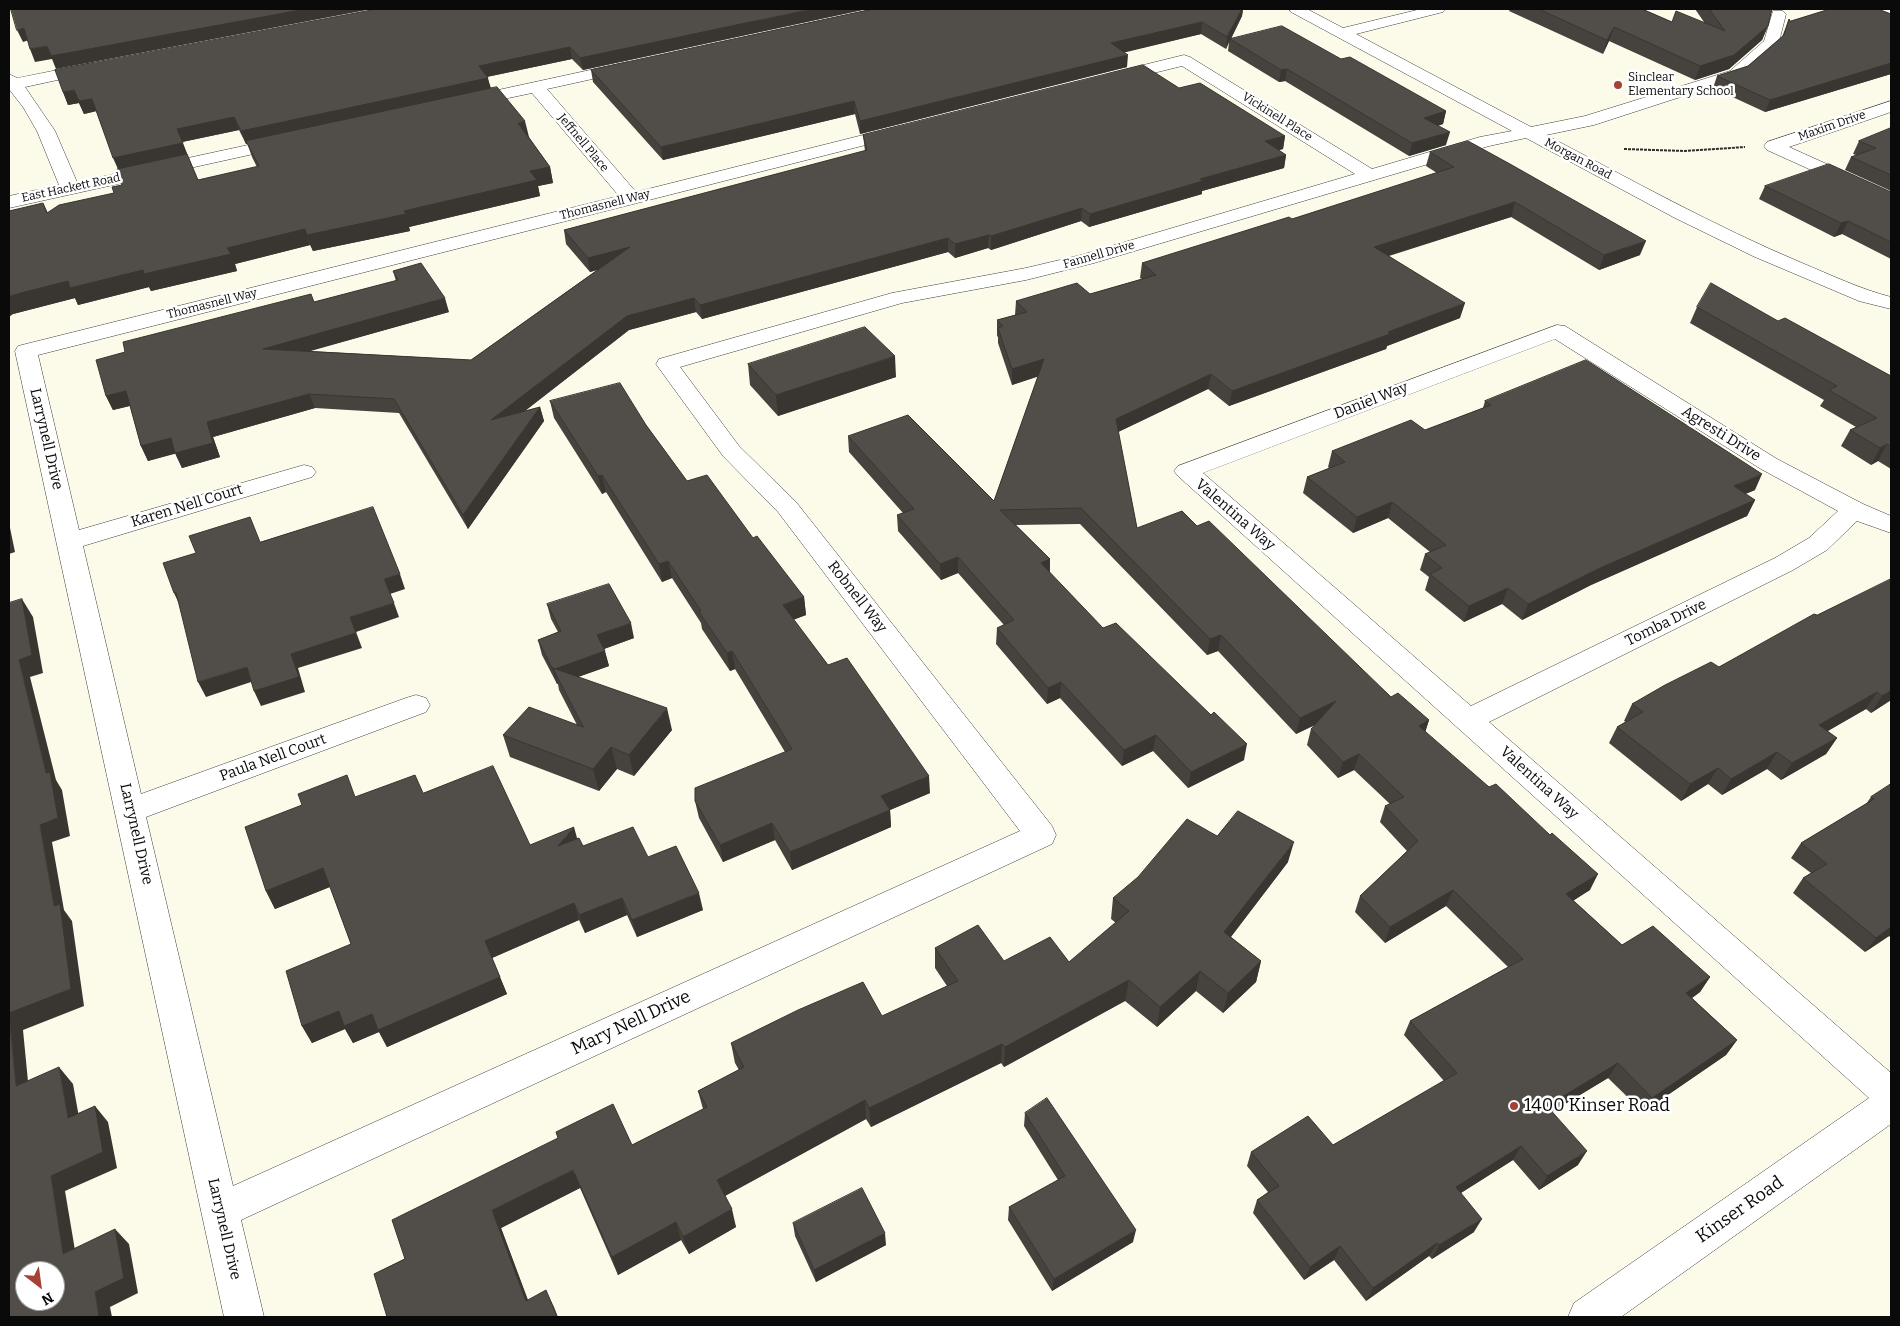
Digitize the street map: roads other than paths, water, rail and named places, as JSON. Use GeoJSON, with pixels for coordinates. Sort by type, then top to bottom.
{"type":"FeatureCollection","features":[{"type":"Feature","properties":{"kind":"street","name":"Morgan Road"},"geometry":{"type":"LineString","coordinates":[[1296,9],[1682,214],[1762,254],[1866,297],[1891,303]]}},
{"type":"Feature","properties":{"kind":"street"},"geometry":{"type":"LineString","coordinates":[[1342,33],[1438,9]]}},
{"type":"Feature","properties":{"kind":"street","name":"Fannell Drive"},"geometry":{"type":"LineString","coordinates":[[667,364],[899,297],[1026,274],[1087,259],[1486,140],[1588,121],[1736,74],[1772,43],[1778,14]]}},
{"type":"Feature","properties":{"kind":"street","name":"Vickinell Place"},"geometry":{"type":"LineString","coordinates":[[1098,81],[1184,60],[1369,174]]}},
{"type":"Feature","properties":{"kind":"street"},"geometry":{"type":"LineString","coordinates":[[449,106],[643,64]]}},
{"type":"Feature","properties":{"kind":"street"},"geometry":{"type":"LineString","coordinates":[[11,82],[111,65]]}},
{"type":"Feature","properties":{"kind":"street"},"geometry":{"type":"LineString","coordinates":[[11,82],[38,114],[56,148],[70,189]]}},
{"type":"Feature","properties":{"kind":"street","name":"Jeffnell Place"},"geometry":{"type":"LineString","coordinates":[[536,87],[630,198]]}},
{"type":"Feature","properties":{"kind":"street","name":"Maxim Drive"},"geometry":{"type":"LineString","coordinates":[[1891,106],[1774,146],[1891,200]]}},
{"type":"Feature","properties":{"kind":"street","name":"Thomasnell Way"},"geometry":{"type":"LineString","coordinates":[[26,351],[917,127]]}},
{"type":"Feature","properties":{"kind":"street","name":"East Hackett Road"},"geometry":{"type":"LineString","coordinates":[[9,202],[303,138]]}},
{"type":"Feature","properties":{"kind":"street","name":"Morgan Road"},"geometry":{"type":"LineString","coordinates":[[1866,297],[1891,314]]}},
{"type":"Feature","properties":{"kind":"street","name":"Daniel Way"},"geometry":{"type":"LineString","coordinates":[[1186,471],[1556,331]]}},
{"type":"Feature","properties":{"kind":"street","name":"Agresti Drive"},"geometry":{"type":"LineString","coordinates":[[1556,331],[1810,488],[1854,510],[1891,525]]}},
{"type":"Feature","properties":{"kind":"street","name":"Larrynell Drive"},"geometry":{"type":"LineString","coordinates":[[26,351],[244,1317]]}},
{"type":"Feature","properties":{"kind":"street","name":"Robnell Way"},"geometry":{"type":"LineString","coordinates":[[667,364],[731,450],[787,508],[1041,835]]}},
{"type":"Feature","properties":{"kind":"street","name":"Valentina Way"},"geometry":{"type":"LineString","coordinates":[[1186,471],[1891,1095]]}},
{"type":"Feature","properties":{"kind":"street","name":"Karen Nell Court"},"geometry":{"type":"LineString","coordinates":[[70,541],[304,472]]}},
{"type":"Feature","properties":{"kind":"street","name":"Tomba Drive"},"geometry":{"type":"LineString","coordinates":[[1468,720],[1784,564],[1818,544],[1854,510]]}},
{"type":"Feature","properties":{"kind":"street","name":"Paula Nell Court"},"geometry":{"type":"LineString","coordinates":[[131,810],[416,705]]}},
{"type":"Feature","properties":{"kind":"street","name":"Mary Nell Drive"},"geometry":{"type":"LineString","coordinates":[[220,1211],[1041,835]]}},
{"type":"Feature","properties":{"kind":"street","name":"Kinser Road"},"geometry":{"type":"LineString","coordinates":[[1588,1317],[1891,1103]]}},
{"type":"Feature","properties":{"kind":"place","name":"Sinclear Elementary School"},"geometry":{"type":"Point","coordinates":[1618,85]}},
{"type":"Feature","properties":{"kind":"place","name":"1400 Kinser Road"},"geometry":{"type":"Point","coordinates":[1514,1106]}}]}
